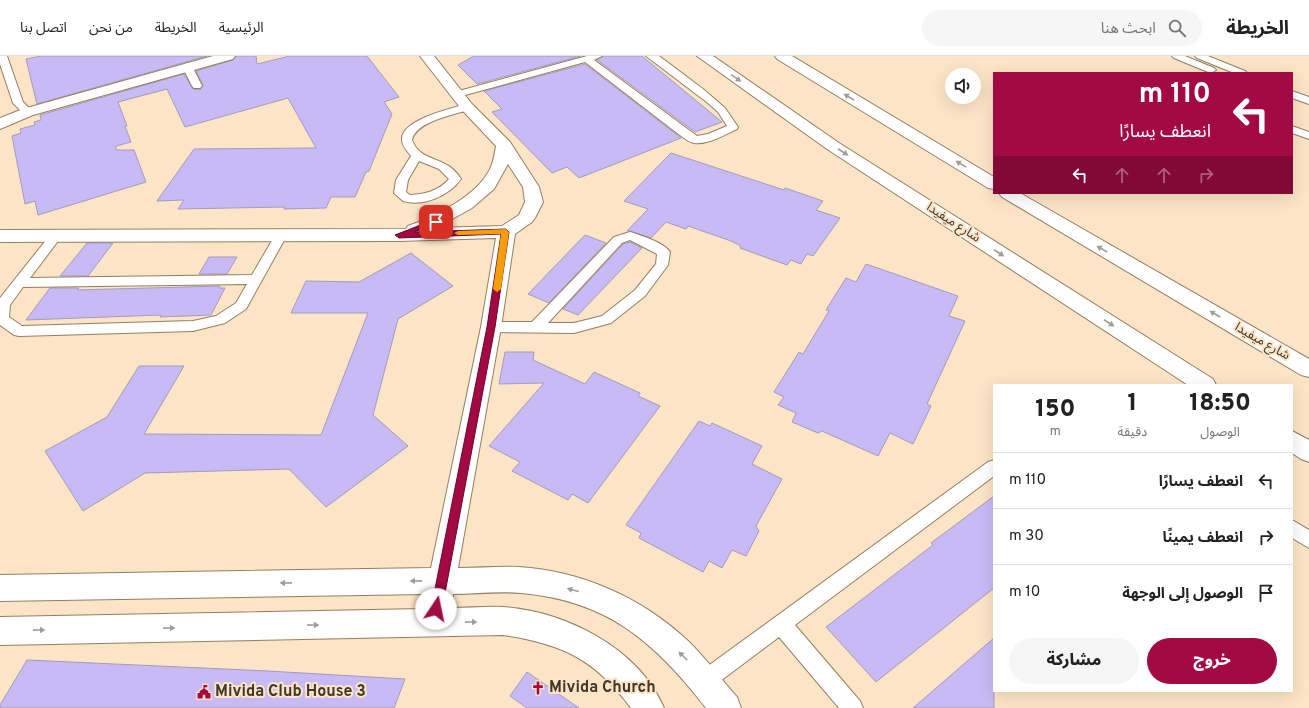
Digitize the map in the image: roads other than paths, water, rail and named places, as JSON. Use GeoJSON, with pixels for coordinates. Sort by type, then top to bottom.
{"type":"FeatureCollection","features":[{"type":"Feature","properties":{"kind":"street"},"geometry":{"type":"LineString","coordinates":[[0,124],[28,112],[187,66],[228,56]]}},
{"type":"Feature","properties":{"kind":"street"},"geometry":{"type":"LineString","coordinates":[[0,236],[55,237],[281,234],[399,235],[506,232],[526,218],[534,202],[531,187],[504,145],[463,100],[427,56]]}},
{"type":"Feature","properties":{"kind":"street","name":"شارع ميفيدا"},"geometry":{"type":"LineString","coordinates":[[704,56],[833,146],[1203,384]]}},
{"type":"Feature","properties":{"kind":"street"},"geometry":{"type":"LineString","coordinates":[[782,56],[993,183]]}},
{"type":"Feature","properties":{"kind":"street"},"geometry":{"type":"LineString","coordinates":[[399,235],[436,222],[466,204],[488,185],[500,165],[504,145]]}},
{"type":"Feature","properties":{"kind":"street","name":"شارع ميفيدا"},"geometry":{"type":"LineString","coordinates":[[1010,194],[1309,369]]}},
{"type":"Feature","properties":{"kind":"street"},"geometry":{"type":"LineString","coordinates":[[434,623],[491,327],[506,232]]}},
{"type":"Feature","properties":{"kind":"street"},"geometry":{"type":"LineString","coordinates":[[1293,442],[1309,452]]}},
{"type":"Feature","properties":{"kind":"street"},"geometry":{"type":"LineString","coordinates":[[0,588],[518,580],[552,584],[586,593],[617,607],[643,622],[668,642],[691,665],[726,708]]}},
{"type":"Feature","properties":{"kind":"street"},"geometry":{"type":"LineString","coordinates":[[0,631],[503,621],[528,624],[553,630],[576,639],[597,652],[616,668],[649,708]]}},
{"type":"Feature","properties":{"kind":"lane"},"geometry":{"type":"LineString","coordinates":[[2,56],[18,103],[28,112]]}},
{"type":"Feature","properties":{"kind":"lane"},"geometry":{"type":"LineString","coordinates":[[417,156],[402,180],[400,192],[407,199],[420,199],[433,195],[450,186],[455,179],[452,173],[447,169],[435,162],[427,161],[417,156],[407,141],[408,134],[416,125],[463,100],[588,58],[599,56]]}},
{"type":"Feature","properties":{"kind":"lane"},"geometry":{"type":"LineString","coordinates":[[588,58],[681,131],[696,140],[711,137],[732,127],[731,121],[717,106],[656,58],[651,56]]}},
{"type":"Feature","properties":{"kind":"lane"},"geometry":{"type":"LineString","coordinates":[[1177,56],[1216,72]]}},
{"type":"Feature","properties":{"kind":"lane"},"geometry":{"type":"LineString","coordinates":[[1200,56],[1240,72]]}},
{"type":"Feature","properties":{"kind":"lane"},"geometry":{"type":"LineString","coordinates":[[187,66],[197,86]]}},
{"type":"Feature","properties":{"kind":"lane"},"geometry":{"type":"LineString","coordinates":[[1293,94],[1309,101]]}},
{"type":"Feature","properties":{"kind":"lane"},"geometry":{"type":"LineString","coordinates":[[1293,104],[1309,110]]}},
{"type":"Feature","properties":{"kind":"lane"},"geometry":{"type":"LineString","coordinates":[[1293,129],[1309,136]]}},
{"type":"Feature","properties":{"kind":"lane"},"geometry":{"type":"LineString","coordinates":[[55,237],[2,304],[2,320],[19,330],[193,326],[220,320],[241,306],[281,234]]}},
{"type":"Feature","properties":{"kind":"lane"},"geometry":{"type":"LineString","coordinates":[[491,327],[535,328],[574,328],[606,320],[640,294],[662,265],[664,252],[630,236],[618,240],[535,328]]}},
{"type":"Feature","properties":{"kind":"lane"},"geometry":{"type":"LineString","coordinates":[[19,283],[257,279]]}},
{"type":"Feature","properties":{"kind":"lane"},"geometry":{"type":"LineString","coordinates":[[704,681],[993,468]]}},
{"type":"Feature","properties":{"kind":"lane"},"geometry":{"type":"LineString","coordinates":[[1293,529],[1309,540]]}},
{"type":"Feature","properties":{"kind":"lane"},"geometry":{"type":"LineString","coordinates":[[781,624],[852,708]]}},
{"type":"Feature","properties":{"kind":"place","name":"Mivida Church"},"geometry":{"type":"Point","coordinates":[538,688]}},
{"type":"Feature","properties":{"kind":"place","name":"Mivida Club House 3"},"geometry":{"type":"Point","coordinates":[204,692]}}]}
